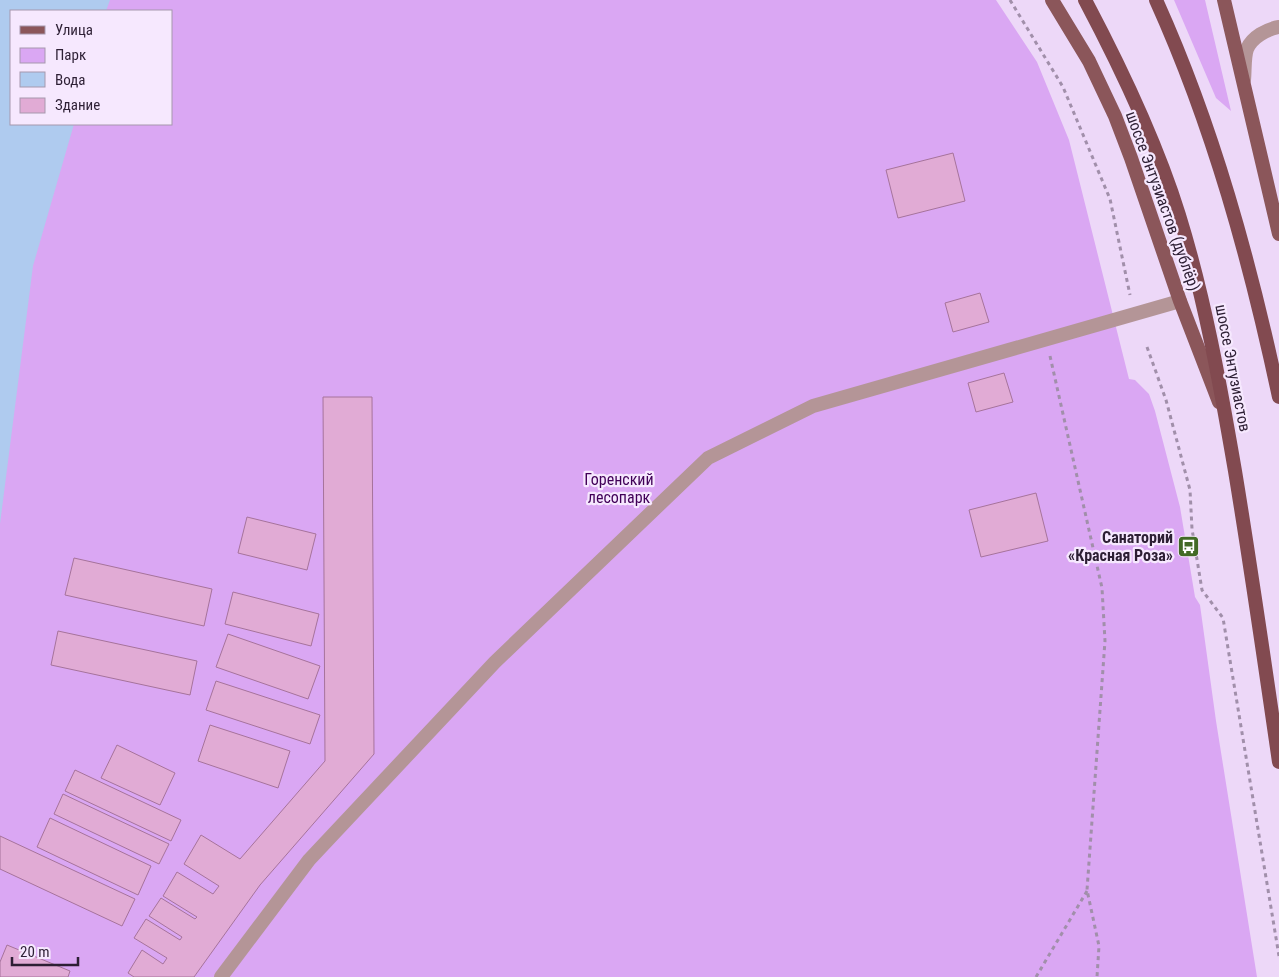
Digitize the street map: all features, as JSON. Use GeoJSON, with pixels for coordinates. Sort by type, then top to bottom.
{"type":"FeatureCollection","features":[{"type":"Feature","properties":{"kind":"highway","name":"шоссе Энтузиастов"},"geometry":{"type":"LineString","coordinates":[[1085,0],[1140,115],[1178,213],[1197,279],[1210,332],[1226,420],[1249,556],[1279,762]]}},
{"type":"Feature","properties":{"kind":"highway"},"geometry":{"type":"LineString","coordinates":[[1156,0],[1180,56],[1226,185],[1279,397]]}},
{"type":"Feature","properties":{"kind":"main road","name":"шоссе Энтузиастов (дублёр)"},"geometry":{"type":"LineString","coordinates":[[1052,0],[1089,61],[1115,116],[1180,301],[1226,420]]}},
{"type":"Feature","properties":{"kind":"main road"},"geometry":{"type":"LineString","coordinates":[[1224,0],[1279,234]]}},
{"type":"Feature","properties":{"kind":"lane"},"geometry":{"type":"LineString","coordinates":[[1244,86],[1247,49],[1256,37],[1272,28],[1279,27]]}},
{"type":"Feature","properties":{"kind":"lane"},"geometry":{"type":"LineString","coordinates":[[221,977],[309,860],[495,662],[708,458],[813,406],[1180,301]]}},
{"type":"Feature","properties":{"kind":"path"},"geometry":{"type":"LineString","coordinates":[[1010,0],[1063,87],[1110,199],[1130,295]]}},
{"type":"Feature","properties":{"kind":"path"},"geometry":{"type":"LineString","coordinates":[[1046,339],[1102,588],[1105,641],[1087,890],[1099,946],[1098,977]]}},
{"type":"Feature","properties":{"kind":"path"},"geometry":{"type":"LineString","coordinates":[[1147,347],[1166,400],[1190,490],[1192,529],[1202,590],[1223,618],[1279,956]]}},
{"type":"Feature","properties":{"kind":"path"},"geometry":{"type":"LineString","coordinates":[[1036,977],[1087,890]]}},
{"type":"Feature","properties":{"kind":"green space","name":"Горенский лесопарк"},"geometry":{"type":"Polygon","coordinates":[[[0,0],[996,0],[1037,62],[1069,140],[1129,379],[1135,380],[1149,394],[1155,411],[1180,507],[1195,597],[1200,605],[1216,721],[1257,977],[0,977],[0,0]]]}},
{"type":"Feature","properties":{"kind":"green space"},"geometry":{"type":"Polygon","coordinates":[[[1174,0],[1205,0],[1231,111],[1216,98],[1174,0]]]}},
{"type":"Feature","properties":{"kind":"water"},"geometry":{"type":"Polygon","coordinates":[[[0,0],[110,0],[106,10],[10,10],[10,125],[74,125],[33,266],[0,524],[0,0]]]}},
{"type":"Feature","properties":{"kind":"building"},"geometry":{"type":"Polygon","coordinates":[[[953,153],[965,201],[898,218],[886,170],[953,153]]]}},
{"type":"Feature","properties":{"kind":"building"},"geometry":{"type":"Polygon","coordinates":[[[980,293],[989,322],[953,332],[945,303],[980,293]]]}},
{"type":"Feature","properties":{"kind":"building"},"geometry":{"type":"Polygon","coordinates":[[[1004,373],[1013,402],[976,412],[968,383],[1004,373]]]}},
{"type":"Feature","properties":{"kind":"building"},"geometry":{"type":"Polygon","coordinates":[[[323,397],[372,397],[374,754],[260,885],[194,977],[134,977],[128,973],[142,950],[163,964],[167,958],[134,938],[146,919],[180,940],[182,937],[149,916],[161,898],[195,919],[197,917],[163,896],[177,872],[213,894],[219,886],[184,864],[201,835],[240,859],[325,761],[323,397]]]}},
{"type":"Feature","properties":{"kind":"building"},"geometry":{"type":"Polygon","coordinates":[[[1036,493],[1048,541],[981,557],[969,510],[1036,493]]]}},
{"type":"Feature","properties":{"kind":"building"},"geometry":{"type":"Polygon","coordinates":[[[247,517],[316,534],[307,570],[238,553],[247,517]]]}},
{"type":"Feature","properties":{"kind":"building"},"geometry":{"type":"Polygon","coordinates":[[[74,558],[212,589],[204,626],[65,595],[74,558]]]}},
{"type":"Feature","properties":{"kind":"building"},"geometry":{"type":"Polygon","coordinates":[[[233,592],[319,614],[311,646],[225,624],[233,592]]]}},
{"type":"Feature","properties":{"kind":"building"},"geometry":{"type":"Polygon","coordinates":[[[58,631],[197,661],[190,695],[51,665],[58,631]]]}},
{"type":"Feature","properties":{"kind":"building"},"geometry":{"type":"Polygon","coordinates":[[[228,634],[320,666],[308,699],[216,667],[228,634]]]}},
{"type":"Feature","properties":{"kind":"building"},"geometry":{"type":"Polygon","coordinates":[[[216,681],[320,715],[310,744],[206,710],[216,681]]]}},
{"type":"Feature","properties":{"kind":"building"},"geometry":{"type":"Polygon","coordinates":[[[210,725],[290,751],[278,788],[198,761],[210,725]]]}},
{"type":"Feature","properties":{"kind":"building"},"geometry":{"type":"Polygon","coordinates":[[[117,745],[175,773],[160,805],[101,778],[117,745]]]}},
{"type":"Feature","properties":{"kind":"building"},"geometry":{"type":"Polygon","coordinates":[[[75,770],[181,820],[171,841],[65,791],[75,770]]]}},
{"type":"Feature","properties":{"kind":"building"},"geometry":{"type":"Polygon","coordinates":[[[63,794],[169,844],[159,864],[54,814],[63,794]]]}},
{"type":"Feature","properties":{"kind":"building"},"geometry":{"type":"Polygon","coordinates":[[[50,818],[151,866],[138,895],[37,847],[50,818]]]}},
{"type":"Feature","properties":{"kind":"building"},"geometry":{"type":"Polygon","coordinates":[[[0,836],[135,899],[122,926],[0,869],[0,836]]]}},
{"type":"Feature","properties":{"kind":"building"},"geometry":{"type":"Polygon","coordinates":[[[7,945],[70,971],[68,977],[0,977],[0,962],[7,945]]]}},
{"type":"Feature","properties":{"kind":"place","name":"Санаторий «Красная Роза»"},"geometry":{"type":"Point","coordinates":[1189,546]}}]}
